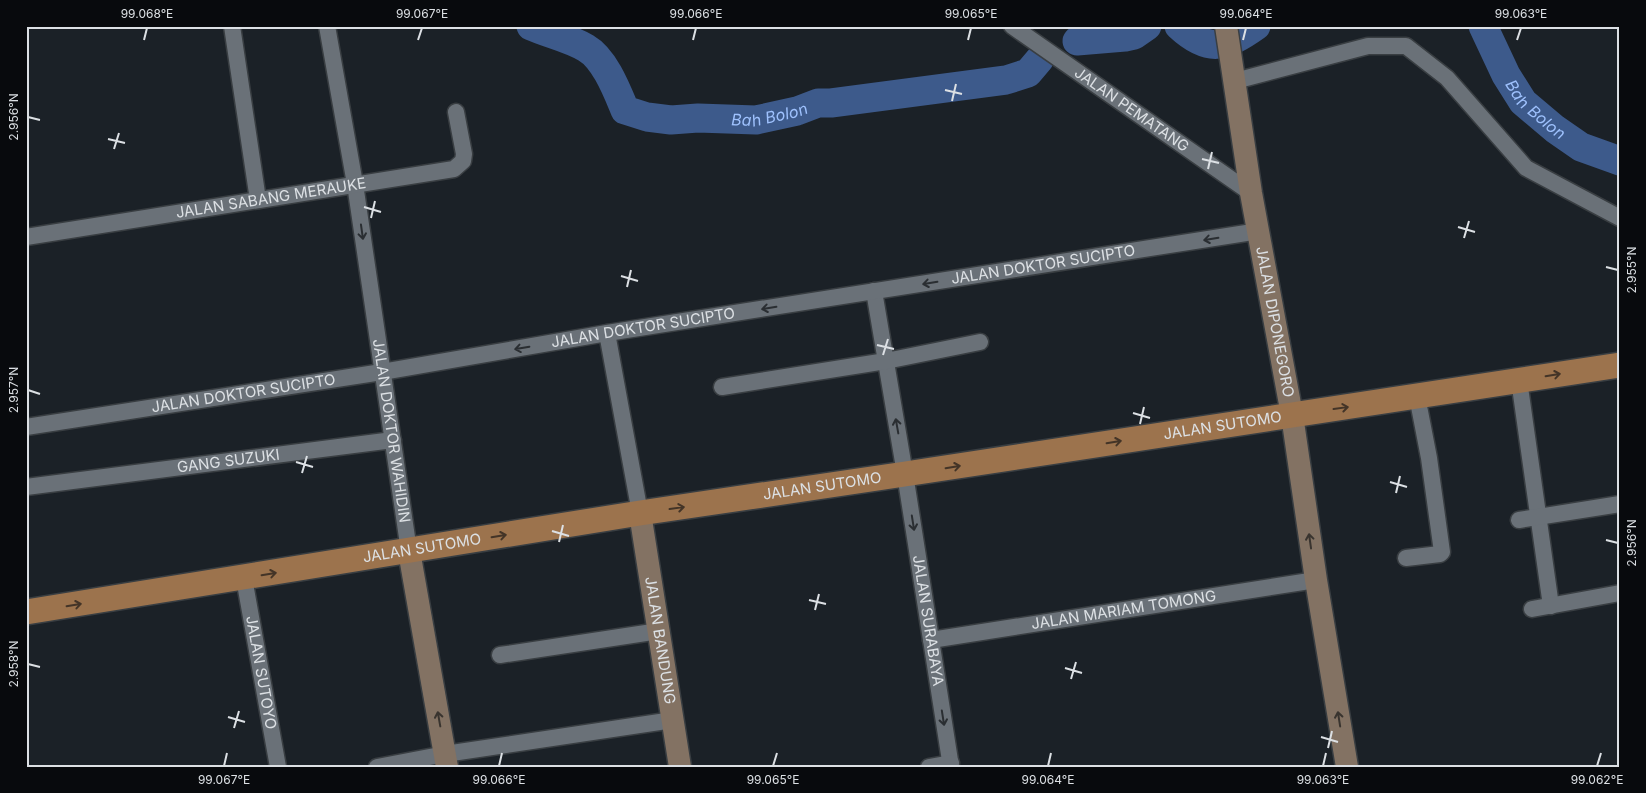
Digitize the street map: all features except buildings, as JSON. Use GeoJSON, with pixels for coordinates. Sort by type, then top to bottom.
{"type":"FeatureCollection","features":[{"type":"Feature","properties":{"kind":"main road","name":"JALAN SUTOMO"},"geometry":{"type":"LineString","coordinates":[[26,612],[640,513],[1620,365]]}},
{"type":"Feature","properties":{"kind":"street"},"geometry":{"type":"LineString","coordinates":[[232,26],[258,200]]}},
{"type":"Feature","properties":{"kind":"street","name":"JALAN DOKTOR WAHIDIN"},"geometry":{"type":"LineString","coordinates":[[327,26],[355,184],[409,551],[446,760]]}},
{"type":"Feature","properties":{"kind":"street","name":"JALAN PEMATANG"},"geometry":{"type":"LineString","coordinates":[[1012,26],[1251,192]]}},
{"type":"Feature","properties":{"kind":"street","name":"JALAN DIPONEGORO"},"geometry":{"type":"LineString","coordinates":[[1226,26],[1251,192],[1292,414],[1316,580],[1347,767]]}},
{"type":"Feature","properties":{"kind":"street"},"geometry":{"type":"LineString","coordinates":[[1234,76],[1368,46],[1406,46],[1447,78],[1526,168],[1620,218]]}},
{"type":"Feature","properties":{"kind":"street","name":"JALAN SABANG MERAUKE"},"geometry":{"type":"LineString","coordinates":[[26,237],[454,169],[463,161],[464,154],[456,112]]}},
{"type":"Feature","properties":{"kind":"street","name":"JALAN DOKTOR SUCIPTO"},"geometry":{"type":"LineString","coordinates":[[26,427],[382,372],[607,333],[1259,231]]}},
{"type":"Feature","properties":{"kind":"street","name":"JALAN SURABAYA"},"geometry":{"type":"LineString","coordinates":[[874,291],[951,765]]}},
{"type":"Feature","properties":{"kind":"street"},"geometry":{"type":"LineString","coordinates":[[607,333],[640,513]]}},
{"type":"Feature","properties":{"kind":"street"},"geometry":{"type":"LineString","coordinates":[[722,387],[886,360],[980,342]]}},
{"type":"Feature","properties":{"kind":"street"},"geometry":{"type":"LineString","coordinates":[[1519,380],[1551,606]]}},
{"type":"Feature","properties":{"kind":"street"},"geometry":{"type":"LineString","coordinates":[[1406,558],[1440,554],[1442,552],[1429,458],[1417,396]]}},
{"type":"Feature","properties":{"kind":"street","name":"GANG SUZUKI"},"geometry":{"type":"LineString","coordinates":[[26,488],[392,440]]}},
{"type":"Feature","properties":{"kind":"street"},"geometry":{"type":"LineString","coordinates":[[1519,520],[1620,504]]}},
{"type":"Feature","properties":{"kind":"street","name":"JALAN BANDUNG"},"geometry":{"type":"LineString","coordinates":[[640,513],[680,767]]}},
{"type":"Feature","properties":{"kind":"street","name":"JALAN SUTOYO"},"geometry":{"type":"LineString","coordinates":[[244,578],[278,767]]}},
{"type":"Feature","properties":{"kind":"street","name":"JALAN MARIAM TOMONG"},"geometry":{"type":"LineString","coordinates":[[931,640],[1316,580]]}},
{"type":"Feature","properties":{"kind":"street"},"geometry":{"type":"LineString","coordinates":[[1532,609],[1620,593]]}},
{"type":"Feature","properties":{"kind":"street"},"geometry":{"type":"LineString","coordinates":[[500,654],[659,631]]}},
{"type":"Feature","properties":{"kind":"street"},"geometry":{"type":"LineString","coordinates":[[377,767],[446,760],[673,720]]}},
{"type":"Feature","properties":{"kind":"street"},"geometry":{"type":"LineString","coordinates":[[929,767],[951,765]]}},
{"type":"Feature","properties":{"kind":"waterway","name":"Bah Bolon"},"geometry":{"type":"LineString","coordinates":[[531,26],[573,41],[593,53],[605,67],[625,110],[647,117],[671,120],[698,118],[756,120],[797,111],[818,103],[831,103],[1006,80],[1028,73],[1039,60]]}},
{"type":"Feature","properties":{"kind":"waterway","name":"Bah Bolon"},"geometry":{"type":"LineString","coordinates":[[1077,41],[1125,37],[1134,35],[1147,26]]}},
{"type":"Feature","properties":{"kind":"waterway","name":"Bah Bolon"},"geometry":{"type":"LineString","coordinates":[[1179,26],[1189,35],[1208,44],[1226,43],[1256,26]]}},
{"type":"Feature","properties":{"kind":"waterway","name":"Bah Bolon"},"geometry":{"type":"LineString","coordinates":[[1483,26],[1506,75],[1523,102],[1555,129],[1581,147],[1620,161]]}}]}
